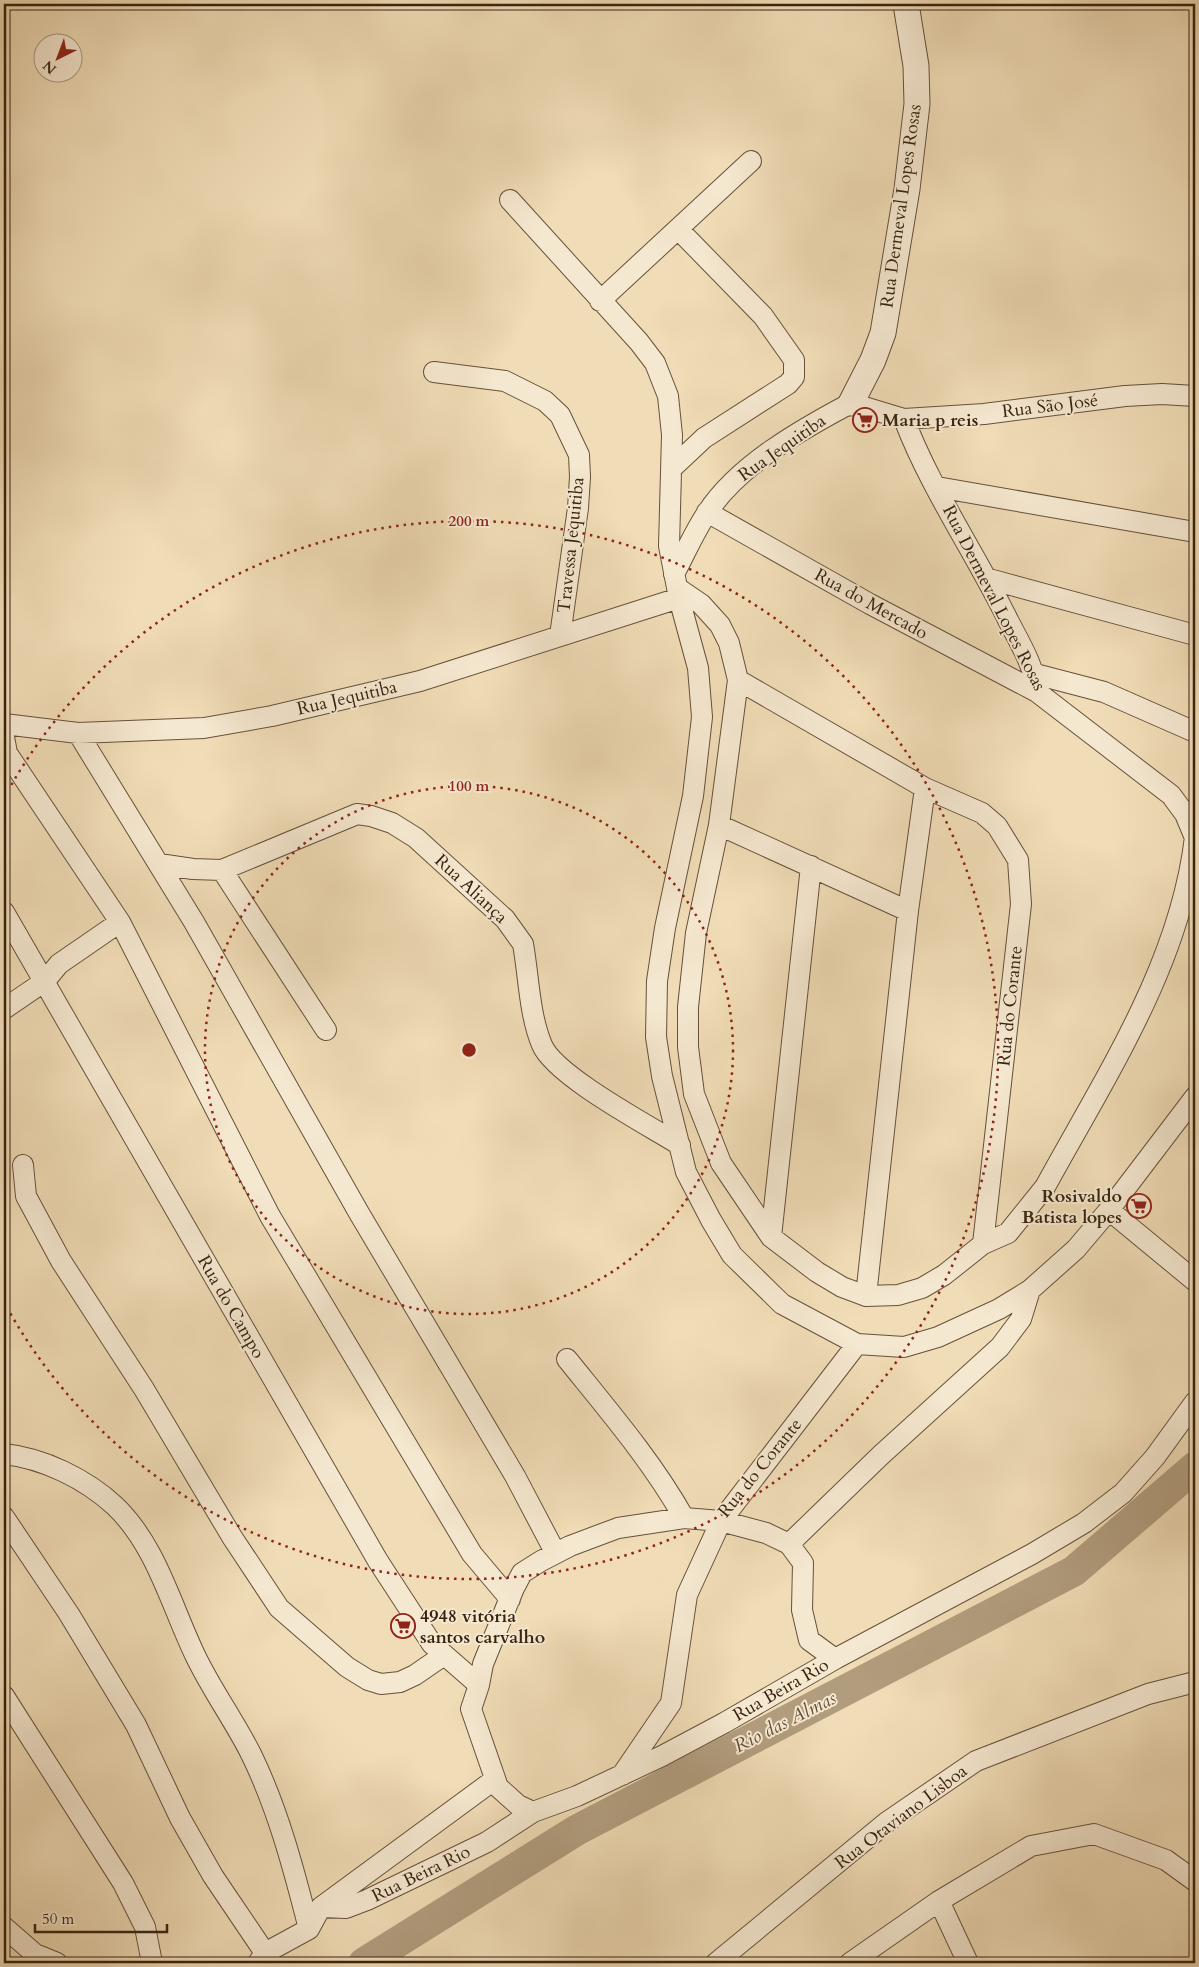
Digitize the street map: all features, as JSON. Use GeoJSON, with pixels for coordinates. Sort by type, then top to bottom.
{"type":"FeatureCollection","features":[{"type":"Feature","properties":{"kind":"street","name":"Rua Dermeval Lopes Rosas"},"geometry":{"type":"LineString","coordinates":[[851,403],[873,360],[882,333],[911,162],[917,104],[916,66],[906,4]]}},
{"type":"Feature","properties":{"kind":"street"},"geometry":{"type":"LineString","coordinates":[[600,301],[679,230],[751,161]]}},
{"type":"Feature","properties":{"kind":"street"},"geometry":{"type":"LineString","coordinates":[[510,200],[639,342],[660,374],[668,396],[671,416],[669,538],[677,587],[698,668],[702,717],[693,796],[665,928],[657,981],[656,1036],[662,1076],[686,1172],[710,1220],[732,1255],[782,1304],[857,1344],[904,1347],[938,1337],[999,1309],[1030,1290],[1076,1249],[1109,1210],[1195,1097]]}},
{"type":"Feature","properties":{"kind":"street"},"geometry":{"type":"LineString","coordinates":[[671,469],[704,438],[788,384],[794,377],[794,360],[763,316],[679,230]]}},
{"type":"Feature","properties":{"kind":"street","name":"Travessa Jequitiba"},"geometry":{"type":"LineString","coordinates":[[434,372],[505,381],[546,401],[560,415],[579,455],[580,476],[578,508],[560,636]]}},
{"type":"Feature","properties":{"kind":"street","name":"Rua São José"},"geometry":{"type":"LineString","coordinates":[[904,419],[984,414],[1125,396],[1162,394],[1195,396]]}},
{"type":"Feature","properties":{"kind":"street"},"geometry":{"type":"LineString","coordinates":[[851,403],[904,419]]}},
{"type":"Feature","properties":{"kind":"street","name":"Rua Jequitiba"},"geometry":{"type":"LineString","coordinates":[[4,724],[78,733],[204,728],[272,716],[420,681],[560,636],[677,587],[707,512],[738,478],[813,423],[851,403]]}},
{"type":"Feature","properties":{"kind":"street","name":"Rua Dermeval Lopes Rosas"},"geometry":{"type":"LineString","coordinates":[[904,419],[912,440],[989,579],[1036,683],[1171,795],[1184,814],[1195,838]]}},
{"type":"Feature","properties":{"kind":"street"},"geometry":{"type":"LineString","coordinates":[[937,487],[1195,532]]}},
{"type":"Feature","properties":{"kind":"street","name":"Rua do Mercado"},"geometry":{"type":"LineString","coordinates":[[707,512],[870,604],[1036,683]]}},
{"type":"Feature","properties":{"kind":"street"},"geometry":{"type":"LineString","coordinates":[[989,579],[1195,635]]}},
{"type":"Feature","properties":{"kind":"street"},"geometry":{"type":"LineString","coordinates":[[677,587],[701,604],[720,625],[729,643],[738,680],[719,825],[696,933],[688,1007],[688,1047],[694,1094],[721,1163],[771,1237],[817,1272],[842,1286],[866,1296],[898,1295],[922,1288],[944,1275],[983,1244],[1008,1233],[1045,1187],[1117,1057],[1148,996],[1175,924],[1192,864],[1195,838]]}},
{"type":"Feature","properties":{"kind":"street","name":"Rua do Corante"},"geometry":{"type":"LineString","coordinates":[[738,680],[925,788],[982,813],[997,826],[1018,860],[1022,904],[983,1244]]}},
{"type":"Feature","properties":{"kind":"street"},"geometry":{"type":"LineString","coordinates":[[1036,683],[1104,692],[1195,732]]}},
{"type":"Feature","properties":{"kind":"street"},"geometry":{"type":"LineString","coordinates":[[78,733],[159,864],[359,1213],[515,1476],[555,1552]]}},
{"type":"Feature","properties":{"kind":"street"},"geometry":{"type":"LineString","coordinates":[[5,749],[120,922],[270,1216],[472,1554],[510,1599]]}},
{"type":"Feature","properties":{"kind":"street"},"geometry":{"type":"LineString","coordinates":[[866,1296],[908,911],[925,788]]}},
{"type":"Feature","properties":{"kind":"street","name":"Rua Aliança"},"geometry":{"type":"LineString","coordinates":[[159,864],[194,869],[222,870],[357,814],[371,816],[398,826],[416,838],[490,905],[518,936],[523,944],[535,1018],[542,1047],[560,1070],[680,1145]]}},
{"type":"Feature","properties":{"kind":"street"},"geometry":{"type":"LineString","coordinates":[[719,825],[908,911]]}},
{"type":"Feature","properties":{"kind":"street"},"geometry":{"type":"LineString","coordinates":[[771,1237],[811,866]]}},
{"type":"Feature","properties":{"kind":"street"},"geometry":{"type":"LineString","coordinates":[[222,870],[326,1030]]}},
{"type":"Feature","properties":{"kind":"street","name":"Rua do Campo"},"geometry":{"type":"LineString","coordinates":[[4,912],[378,1561],[432,1644],[479,1685]]}},
{"type":"Feature","properties":{"kind":"street"},"geometry":{"type":"LineString","coordinates":[[4,1009],[45,981],[59,964],[120,922]]}},
{"type":"Feature","properties":{"kind":"street"},"geometry":{"type":"LineString","coordinates":[[23,1165],[26,1196],[61,1262],[144,1389],[232,1537],[279,1608],[347,1666],[368,1680],[381,1684],[400,1682],[444,1655]]}},
{"type":"Feature","properties":{"kind":"street"},"geometry":{"type":"LineString","coordinates":[[1109,1210],[1195,1281]]}},
{"type":"Feature","properties":{"kind":"street"},"geometry":{"type":"LineString","coordinates":[[789,1544],[881,1455],[1000,1347],[1020,1319],[1030,1290]]}},
{"type":"Feature","properties":{"kind":"street","name":"Rua do Corante"},"geometry":{"type":"LineString","coordinates":[[533,1812],[508,1797],[494,1780],[471,1709],[479,1685],[483,1664],[522,1573],[555,1552],[618,1528],[684,1518],[721,1522],[857,1344]]}},
{"type":"Feature","properties":{"kind":"street"},"geometry":{"type":"LineString","coordinates":[[567,1359],[629,1437],[670,1493],[684,1518]]}},
{"type":"Feature","properties":{"kind":"street","name":"Rua Beira Rio"},"geometry":{"type":"LineString","coordinates":[[321,1908],[346,1908],[367,1900],[487,1842],[533,1812],[561,1803],[622,1775],[724,1723],[835,1659],[1032,1554],[1084,1523],[1123,1493],[1155,1457],[1195,1402]]}},
{"type":"Feature","properties":{"kind":"street"},"geometry":{"type":"LineString","coordinates":[[4,1454],[20,1456],[49,1466],[98,1491],[116,1507],[142,1537],[195,1657],[250,1753],[291,1860],[309,1929]]}},
{"type":"Feature","properties":{"kind":"street"},"geometry":{"type":"LineString","coordinates":[[4,1517],[69,1614],[126,1708],[180,1818],[261,1958],[309,1929],[321,1908],[494,1780]]}},
{"type":"Feature","properties":{"kind":"street"},"geometry":{"type":"LineString","coordinates":[[622,1775],[671,1703],[687,1595],[721,1522],[777,1536],[789,1544],[803,1563],[802,1610],[809,1640],[835,1659]]}},
{"type":"Feature","properties":{"kind":"street","name":"Rua Otaviano Lisboa"},"geometry":{"type":"LineString","coordinates":[[716,1963],[887,1822],[976,1761],[1148,1694],[1195,1682]]}},
{"type":"Feature","properties":{"kind":"street"},"geometry":{"type":"LineString","coordinates":[[4,1696],[124,1883],[144,1927],[152,1963]]}},
{"type":"Feature","properties":{"kind":"street"},"geometry":{"type":"LineString","coordinates":[[850,1963],[939,1901],[1031,1846],[1094,1834],[1166,1860],[1195,1881]]}},
{"type":"Feature","properties":{"kind":"street"},"geometry":{"type":"LineString","coordinates":[[939,1901],[968,1963]]}},
{"type":"Feature","properties":{"kind":"street"},"geometry":{"type":"LineString","coordinates":[[4,1927],[36,1958],[57,1963]]}},
{"type":"Feature","properties":{"kind":"waterway","name":"Rio das Almas"},"geometry":{"type":"LineString","coordinates":[[364,1963],[577,1830],[1074,1571],[1195,1467]]}},
{"type":"Feature","properties":{"kind":"place","name":"Maria p reis"},"geometry":{"type":"Point","coordinates":[865,420]}},
{"type":"Feature","properties":{"kind":"place","name":"Rosivaldo Batista lopes"},"geometry":{"type":"Point","coordinates":[1139,1206]}},
{"type":"Feature","properties":{"kind":"place","name":"4948 vitória santos carvalho"},"geometry":{"type":"Point","coordinates":[403,1626]}}]}
